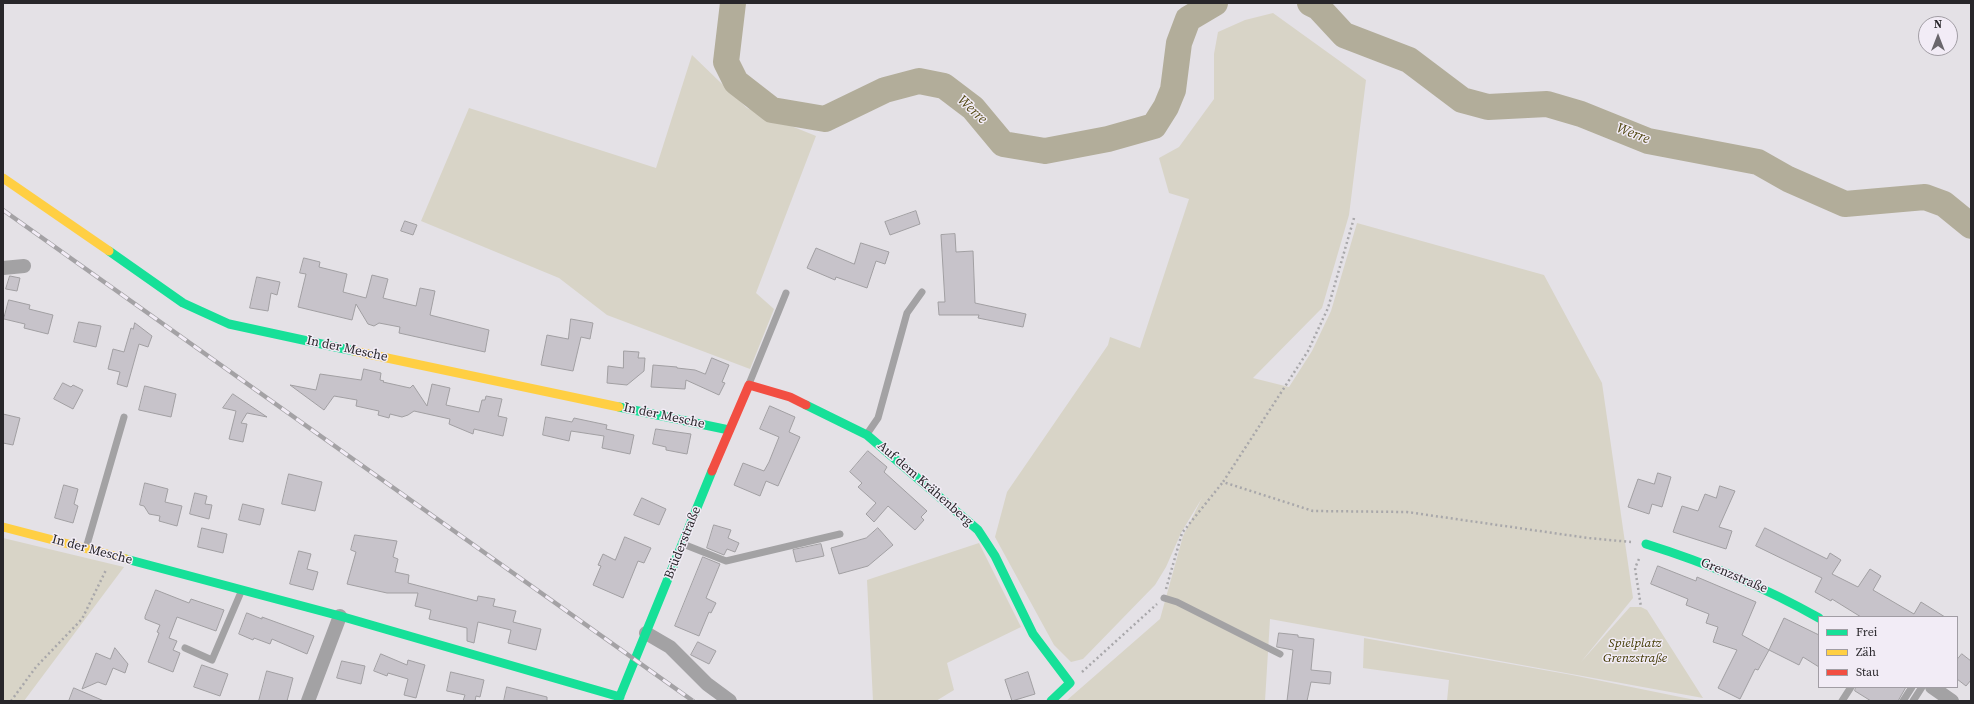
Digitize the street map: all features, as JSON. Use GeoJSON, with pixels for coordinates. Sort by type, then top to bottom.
{"type":"FeatureCollection","features":[{"type":"Feature","properties":{"kind":"street","name":"In der Mesche"},"geometry":{"type":"LineString","coordinates":[[3,178],[183,303],[229,324],[729,430]]}},
{"type":"Feature","properties":{"kind":"street"},"geometry":{"type":"LineString","coordinates":[[3,268],[24,266]]}},
{"type":"Feature","properties":{"kind":"street","name":"Brüderstraße"},"geometry":{"type":"LineString","coordinates":[[619,699],[729,430],[749,385]]}},
{"type":"Feature","properties":{"kind":"street","name":"Auf dem Krähenberg"},"geometry":{"type":"LineString","coordinates":[[749,385],[790,397],[867,434],[978,530],[995,556],[1033,634],[1070,683]]}},
{"type":"Feature","properties":{"kind":"street","name":"In der Mesche"},"geometry":{"type":"LineString","coordinates":[[3,527],[340,616],[619,699]]}},
{"type":"Feature","properties":{"kind":"street","name":"Grenzstraße"},"geometry":{"type":"LineString","coordinates":[[1646,544],[1708,564],[1782,596],[1818,617]]}},
{"type":"Feature","properties":{"kind":"street"},"geometry":{"type":"LineString","coordinates":[[308,701],[340,616]]}},
{"type":"Feature","properties":{"kind":"street"},"geometry":{"type":"LineString","coordinates":[[646,633],[670,646],[707,684],[730,701]]}},
{"type":"Feature","properties":{"kind":"street"},"geometry":{"type":"LineString","coordinates":[[1052,701],[1070,683]]}},
{"type":"Feature","properties":{"kind":"street"},"geometry":{"type":"LineString","coordinates":[[1933,688],[1952,701]]}},
{"type":"Feature","properties":{"kind":"lane"},"geometry":{"type":"LineString","coordinates":[[867,434],[878,418],[908,313],[922,292]]}},
{"type":"Feature","properties":{"kind":"lane"},"geometry":{"type":"LineString","coordinates":[[749,385],[786,293]]}},
{"type":"Feature","properties":{"kind":"lane"},"geometry":{"type":"LineString","coordinates":[[86,548],[124,417]]}},
{"type":"Feature","properties":{"kind":"lane"},"geometry":{"type":"LineString","coordinates":[[683,544],[726,561],[840,534]]}},
{"type":"Feature","properties":{"kind":"lane"},"geometry":{"type":"LineString","coordinates":[[185,648],[212,660],[242,590]]}},
{"type":"Feature","properties":{"kind":"lane"},"geometry":{"type":"LineString","coordinates":[[1164,598],[1177,602],[1280,654]]}},
{"type":"Feature","properties":{"kind":"lane"},"geometry":{"type":"LineString","coordinates":[[1842,701],[1850,688]]}},
{"type":"Feature","properties":{"kind":"lane"},"geometry":{"type":"LineString","coordinates":[[1902,701],[1911,688]]}},
{"type":"Feature","properties":{"kind":"lane"},"geometry":{"type":"LineString","coordinates":[[1913,701],[1921,688]]}},
{"type":"Feature","properties":{"kind":"path"},"geometry":{"type":"LineString","coordinates":[[1070,683],[1164,598],[1182,533],[1223,482],[1272,403],[1308,350],[1328,308],[1354,218]]}},
{"type":"Feature","properties":{"kind":"path"},"geometry":{"type":"LineString","coordinates":[[1223,482],[1313,511],[1407,512],[1588,538],[1646,544]]}},
{"type":"Feature","properties":{"kind":"path"},"geometry":{"type":"LineString","coordinates":[[11,701],[36,666],[82,619],[113,555]]}},
{"type":"Feature","properties":{"kind":"path"},"geometry":{"type":"LineString","coordinates":[[1635,568],[1641,607]]}},
{"type":"Feature","properties":{"kind":"green space","name":"Spielplatz Grenzstraße"},"geometry":{"type":"Polygon","coordinates":[[[1273,13],[1366,80],[1349,215],[1322,308],[1253,378],[1289,387],[1312,351],[1331,311],[1357,223],[1544,275],[1602,383],[1633,598],[1581,662],[1630,607],[1641,607],[1647,610],[1703,698],[1270,619],[1265,701],[1066,701],[1160,619],[1183,536],[1202,498],[1181,533],[1166,567],[1155,585],[1083,659],[1071,662],[1054,645],[995,537],[1007,492],[1108,345],[1110,337],[1140,348],[1189,199],[1169,193],[1159,158],[1179,147],[1214,99],[1214,54],[1218,32],[1245,20],[1273,13]]]}},
{"type":"Feature","properties":{"kind":"green space"},"geometry":{"type":"Polygon","coordinates":[[[692,55],[747,108],[816,136],[756,293],[774,309],[750,369],[607,315],[559,278],[421,221],[469,108],[656,168],[692,55]]]}},
{"type":"Feature","properties":{"kind":"green space"},"geometry":{"type":"Polygon","coordinates":[[[3,538],[124,567],[24,701],[3,701],[3,538]]]}},
{"type":"Feature","properties":{"kind":"green space"},"geometry":{"type":"Polygon","coordinates":[[[979,543],[1021,627],[947,663],[954,690],[936,701],[873,701],[867,580],[979,543]]]}},
{"type":"Feature","properties":{"kind":"green space"},"geometry":{"type":"Polygon","coordinates":[[[1364,638],[1572,675],[1700,701],[1447,701],[1449,680],[1363,668],[1364,638]]]}},
{"type":"Feature","properties":{"kind":"building"},"geometry":{"type":"Polygon","coordinates":[[[916,211],[920,224],[890,235],[885,222],[916,211]]]}},
{"type":"Feature","properties":{"kind":"building"},"geometry":{"type":"Polygon","coordinates":[[[405,221],[417,225],[413,235],[401,231],[405,221]]]}},
{"type":"Feature","properties":{"kind":"building"},"geometry":{"type":"Polygon","coordinates":[[[955,234],[956,252],[973,251],[975,303],[1026,314],[1023,327],[978,318],[979,315],[939,315],[938,302],[945,302],[941,235],[955,234]]]}},
{"type":"Feature","properties":{"kind":"building"},"geometry":{"type":"Polygon","coordinates":[[[861,243],[889,252],[885,264],[876,261],[867,288],[836,277],[835,280],[807,268],[816,248],[854,264],[861,243]]]}},
{"type":"Feature","properties":{"kind":"building"},"geometry":{"type":"Polygon","coordinates":[[[304,258],[320,262],[319,267],[347,274],[343,292],[366,298],[372,275],[388,279],[383,298],[416,306],[420,288],[435,291],[430,315],[489,330],[485,352],[399,333],[400,327],[379,323],[374,326],[368,324],[356,304],[352,320],[298,307],[306,274],[300,273],[304,258]]]}},
{"type":"Feature","properties":{"kind":"building"},"geometry":{"type":"Polygon","coordinates":[[[10,276],[20,278],[17,291],[6,289],[10,276]]]}},
{"type":"Feature","properties":{"kind":"building"},"geometry":{"type":"Polygon","coordinates":[[[257,277],[280,282],[277,295],[271,293],[268,311],[250,308],[257,277]]]}},
{"type":"Feature","properties":{"kind":"building"},"geometry":{"type":"Polygon","coordinates":[[[9,300],[30,305],[29,309],[53,315],[48,334],[24,328],[25,324],[4,319],[9,300]]]}},
{"type":"Feature","properties":{"kind":"building"},"geometry":{"type":"Polygon","coordinates":[[[571,319],[593,323],[590,339],[581,337],[573,371],[541,365],[547,335],[568,339],[571,319]]]}},
{"type":"Feature","properties":{"kind":"building"},"geometry":{"type":"Polygon","coordinates":[[[79,322],[101,326],[96,347],[74,342],[79,322]]]}},
{"type":"Feature","properties":{"kind":"building"},"geometry":{"type":"Polygon","coordinates":[[[135,323],[152,336],[148,347],[139,344],[127,387],[117,384],[120,372],[108,369],[113,349],[124,352],[131,328],[133,329],[135,323]]]}},
{"type":"Feature","properties":{"kind":"building"},"geometry":{"type":"Polygon","coordinates":[[[624,351],[639,352],[638,358],[645,358],[644,371],[627,385],[607,383],[608,366],[623,368],[624,351]]]}},
{"type":"Feature","properties":{"kind":"building"},"geometry":{"type":"Polygon","coordinates":[[[712,358],[729,365],[722,382],[725,383],[719,395],[686,380],[685,389],[651,387],[653,365],[695,370],[705,374],[712,358]]]}},
{"type":"Feature","properties":{"kind":"building"},"geometry":{"type":"Polygon","coordinates":[[[364,369],[381,373],[380,380],[384,381],[383,382],[410,388],[413,385],[427,406],[432,384],[450,388],[446,405],[479,412],[482,400],[485,400],[486,396],[502,399],[498,416],[507,418],[503,436],[474,429],[473,434],[449,424],[450,419],[414,411],[402,417],[390,414],[389,418],[378,415],[379,411],[356,406],[357,400],[334,396],[324,410],[290,385],[316,390],[320,374],[361,380],[364,369]]]}},
{"type":"Feature","properties":{"kind":"building"},"geometry":{"type":"Polygon","coordinates":[[[63,383],[71,387],[73,385],[83,390],[73,409],[54,399],[63,383]]]}},
{"type":"Feature","properties":{"kind":"building"},"geometry":{"type":"Polygon","coordinates":[[[145,386],[176,394],[171,417],[139,410],[145,386]]]}},
{"type":"Feature","properties":{"kind":"building"},"geometry":{"type":"Polygon","coordinates":[[[233,394],[267,417],[247,413],[241,423],[247,424],[243,442],[229,439],[236,411],[223,408],[233,394]]]}},
{"type":"Feature","properties":{"kind":"building"},"geometry":{"type":"Polygon","coordinates":[[[770,406],[795,417],[789,432],[800,437],[778,486],[766,481],[760,496],[734,485],[743,463],[764,471],[769,462],[779,437],[760,429],[770,406]]]}},
{"type":"Feature","properties":{"kind":"building"},"geometry":{"type":"Polygon","coordinates":[[[3,414],[20,418],[13,445],[3,443],[3,414]]]}},
{"type":"Feature","properties":{"kind":"building"},"geometry":{"type":"Polygon","coordinates":[[[546,417],[572,422],[574,418],[607,425],[606,429],[634,435],[630,454],[602,448],[604,436],[571,431],[569,441],[543,435],[546,417]]]}},
{"type":"Feature","properties":{"kind":"building"},"geometry":{"type":"Polygon","coordinates":[[[656,429],[691,434],[687,454],[666,450],[666,447],[653,444],[656,429]]]}},
{"type":"Feature","properties":{"kind":"building"},"geometry":{"type":"Polygon","coordinates":[[[868,451],[887,467],[884,472],[927,511],[921,517],[924,520],[915,530],[888,506],[874,522],[866,514],[876,503],[858,487],[862,483],[850,472],[868,451]]]}},
{"type":"Feature","properties":{"kind":"building"},"geometry":{"type":"Polygon","coordinates":[[[1658,473],[1671,477],[1662,507],[1652,504],[1649,514],[1628,507],[1638,479],[1654,484],[1658,473]]]}},
{"type":"Feature","properties":{"kind":"building"},"geometry":{"type":"Polygon","coordinates":[[[289,474],[322,482],[315,511],[282,504],[289,474]]]}},
{"type":"Feature","properties":{"kind":"building"},"geometry":{"type":"Polygon","coordinates":[[[145,483],[168,489],[165,502],[182,506],[177,526],[159,521],[160,516],[149,514],[144,506],[140,505],[145,483]]]}},
{"type":"Feature","properties":{"kind":"building"},"geometry":{"type":"Polygon","coordinates":[[[64,485],[78,489],[74,504],[78,506],[73,523],[55,518],[64,485]]]}},
{"type":"Feature","properties":{"kind":"building"},"geometry":{"type":"Polygon","coordinates":[[[1720,486],[1735,491],[1719,527],[1732,531],[1726,549],[1673,532],[1682,506],[1698,511],[1705,494],[1716,498],[1720,486]]]}},
{"type":"Feature","properties":{"kind":"building"},"geometry":{"type":"Polygon","coordinates":[[[195,493],[207,496],[205,504],[212,505],[209,519],[190,514],[195,493]]]}},
{"type":"Feature","properties":{"kind":"building"},"geometry":{"type":"Polygon","coordinates":[[[642,498],[666,509],[659,525],[634,515],[642,498]]]}},
{"type":"Feature","properties":{"kind":"building"},"geometry":{"type":"Polygon","coordinates":[[[243,504],[264,509],[260,525],[239,520],[243,504]]]}},
{"type":"Feature","properties":{"kind":"building"},"geometry":{"type":"Polygon","coordinates":[[[714,525],[731,530],[728,538],[739,543],[735,552],[727,549],[724,555],[707,548],[714,525]]]}},
{"type":"Feature","properties":{"kind":"building"},"geometry":{"type":"Polygon","coordinates":[[[202,528],[227,534],[223,553],[198,547],[202,528]]]}},
{"type":"Feature","properties":{"kind":"building"},"geometry":{"type":"Polygon","coordinates":[[[878,528],[893,545],[868,566],[839,574],[831,548],[866,538],[878,528]]]}},
{"type":"Feature","properties":{"kind":"building"},"geometry":{"type":"Polygon","coordinates":[[[1765,528],[1827,559],[1830,553],[1841,560],[1832,574],[1858,587],[1870,569],[1881,576],[1873,590],[1914,614],[1921,602],[1943,616],[1859,616],[1832,599],[1831,601],[1815,592],[1822,578],[1756,546],[1765,528]]]}},
{"type":"Feature","properties":{"kind":"building"},"geometry":{"type":"Polygon","coordinates":[[[355,535],[397,541],[393,557],[398,559],[395,572],[409,575],[408,583],[477,601],[478,596],[495,599],[493,606],[516,611],[513,622],[541,629],[536,650],[508,643],[511,630],[478,622],[474,643],[467,641],[467,628],[429,619],[431,610],[415,606],[418,593],[387,593],[347,584],[356,552],[351,550],[355,535]]]}},
{"type":"Feature","properties":{"kind":"building"},"geometry":{"type":"Polygon","coordinates":[[[625,537],[651,548],[644,563],[638,561],[623,598],[593,585],[601,566],[598,565],[603,554],[615,560],[625,537]]]}},
{"type":"Feature","properties":{"kind":"building"},"geometry":{"type":"Polygon","coordinates":[[[821,544],[824,556],[796,562],[793,550],[821,544]]]}},
{"type":"Feature","properties":{"kind":"building"},"geometry":{"type":"Polygon","coordinates":[[[299,551],[311,554],[307,569],[318,572],[313,590],[290,584],[299,551]]]}},
{"type":"Feature","properties":{"kind":"building"},"geometry":{"type":"Polygon","coordinates":[[[703,557],[720,564],[706,598],[716,603],[711,613],[709,612],[699,636],[675,626],[703,557]]]}},
{"type":"Feature","properties":{"kind":"building"},"geometry":{"type":"Polygon","coordinates":[[[1658,566],[1696,581],[1697,577],[1756,602],[1742,635],[1769,650],[1758,670],[1755,669],[1740,699],[1718,688],[1737,650],[1713,642],[1718,627],[1706,623],[1709,614],[1686,605],[1688,599],[1651,584],[1658,566]]]}},
{"type":"Feature","properties":{"kind":"building"},"geometry":{"type":"Polygon","coordinates":[[[156,590],[189,603],[191,599],[224,610],[216,631],[177,617],[169,638],[177,641],[173,650],[180,653],[173,672],[148,662],[159,633],[157,632],[160,625],[145,619],[145,617],[156,590]]]}},
{"type":"Feature","properties":{"kind":"building"},"geometry":{"type":"Polygon","coordinates":[[[247,613],[314,636],[307,654],[272,639],[270,644],[254,638],[253,640],[239,634],[247,613]]]}},
{"type":"Feature","properties":{"kind":"building"},"geometry":{"type":"Polygon","coordinates":[[[1784,618],[1818,635],[1818,666],[1803,657],[1799,665],[1769,650],[1784,618]]]}},
{"type":"Feature","properties":{"kind":"building"},"geometry":{"type":"Polygon","coordinates":[[[1279,633],[1298,635],[1298,637],[1314,639],[1311,670],[1331,672],[1330,684],[1311,682],[1307,701],[1287,701],[1293,650],[1277,647],[1279,633]]]}},
{"type":"Feature","properties":{"kind":"building"},"geometry":{"type":"Polygon","coordinates":[[[698,642],[716,651],[709,664],[691,655],[698,642]]]}},
{"type":"Feature","properties":{"kind":"building"},"geometry":{"type":"Polygon","coordinates":[[[115,648],[128,664],[125,673],[113,668],[106,685],[98,682],[82,689],[96,653],[110,659],[115,648]]]}},
{"type":"Feature","properties":{"kind":"building"},"geometry":{"type":"Polygon","coordinates":[[[381,654],[407,665],[408,660],[425,665],[416,698],[404,695],[408,679],[388,673],[387,676],[374,671],[381,654]]]}},
{"type":"Feature","properties":{"kind":"building"},"geometry":{"type":"Polygon","coordinates":[[[1962,654],[1971,661],[1971,680],[1966,686],[1958,680],[1958,659],[1962,654]]]}},
{"type":"Feature","properties":{"kind":"building"},"geometry":{"type":"Polygon","coordinates":[[[342,661],[365,666],[361,684],[337,678],[342,661]]]}},
{"type":"Feature","properties":{"kind":"building"},"geometry":{"type":"Polygon","coordinates":[[[202,665],[228,674],[220,696],[194,687],[202,665]]]}},
{"type":"Feature","properties":{"kind":"building"},"geometry":{"type":"Polygon","coordinates":[[[267,671],[293,678],[287,701],[259,701],[267,671]]]}},
{"type":"Feature","properties":{"kind":"building"},"geometry":{"type":"Polygon","coordinates":[[[451,672],[484,680],[480,697],[476,696],[475,701],[463,701],[465,695],[447,691],[451,672]]]}},
{"type":"Feature","properties":{"kind":"building"},"geometry":{"type":"Polygon","coordinates":[[[1028,672],[1035,694],[1012,701],[1005,680],[1028,672]]]}},
{"type":"Feature","properties":{"kind":"building"},"geometry":{"type":"Polygon","coordinates":[[[507,687],[547,697],[547,701],[504,701],[507,687]]]}},
{"type":"Feature","properties":{"kind":"building"},"geometry":{"type":"Polygon","coordinates":[[[74,688],[104,701],[69,701],[74,688]]]}},
{"type":"Feature","properties":{"kind":"building"},"geometry":{"type":"Polygon","coordinates":[[[1856,688],[1905,688],[1898,701],[1871,701],[1855,691],[1856,688]]]}},
{"type":"Feature","properties":{"kind":"waterway","name":"Werre"},"geometry":{"type":"LineString","coordinates":[[733,3],[726,62],[736,82],[772,110],[825,119],[885,90],[919,81],[944,86],[973,108],[1003,144],[1045,151],[1108,139],[1154,126],[1166,107],[1173,90],[1179,43],[1188,19],[1215,3]]}},
{"type":"Feature","properties":{"kind":"waterway","name":"Werre"},"geometry":{"type":"LineString","coordinates":[[1310,3],[1318,7],[1344,35],[1409,60],[1462,100],[1488,107],[1547,104],[1581,114],[1648,141],[1758,162],[1788,179],[1845,204],[1925,197],[1944,204],[1971,226]]}},
{"type":"Feature","properties":{"kind":"railway"},"geometry":{"type":"LineString","coordinates":[[3,210],[693,701]]}},
{"type":"Feature","properties":{"kind":"traffic: fast"},"geometry":{"type":"LineString","coordinates":[[109,251],[183,303],[229,324],[354,351]]}},
{"type":"Feature","properties":{"kind":"traffic: fast"},"geometry":{"type":"LineString","coordinates":[[806,405],[867,435],[978,530],[995,556],[1033,634],[1070,683],[1051,701]]}},
{"type":"Feature","properties":{"kind":"traffic: fast"},"geometry":{"type":"LineString","coordinates":[[619,407],[729,430]]}},
{"type":"Feature","properties":{"kind":"traffic: fast"},"geometry":{"type":"LineString","coordinates":[[618,701],[712,471]]}},
{"type":"Feature","properties":{"kind":"traffic: fast"},"geometry":{"type":"LineString","coordinates":[[1646,544],[1735,576],[1818,617]]}},
{"type":"Feature","properties":{"kind":"traffic: fast"},"geometry":{"type":"LineString","coordinates":[[126,559],[340,616],[620,697]]}},
{"type":"Feature","properties":{"kind":"traffic: slow"},"geometry":{"type":"LineString","coordinates":[[3,178],[109,251]]}},
{"type":"Feature","properties":{"kind":"traffic: slow"},"geometry":{"type":"LineString","coordinates":[[354,351],[619,407]]}},
{"type":"Feature","properties":{"kind":"traffic: slow"},"geometry":{"type":"LineString","coordinates":[[3,527],[126,559]]}},
{"type":"Feature","properties":{"kind":"traffic: jam"},"geometry":{"type":"LineString","coordinates":[[712,471],[749,385],[790,397],[806,405]]}}]}
